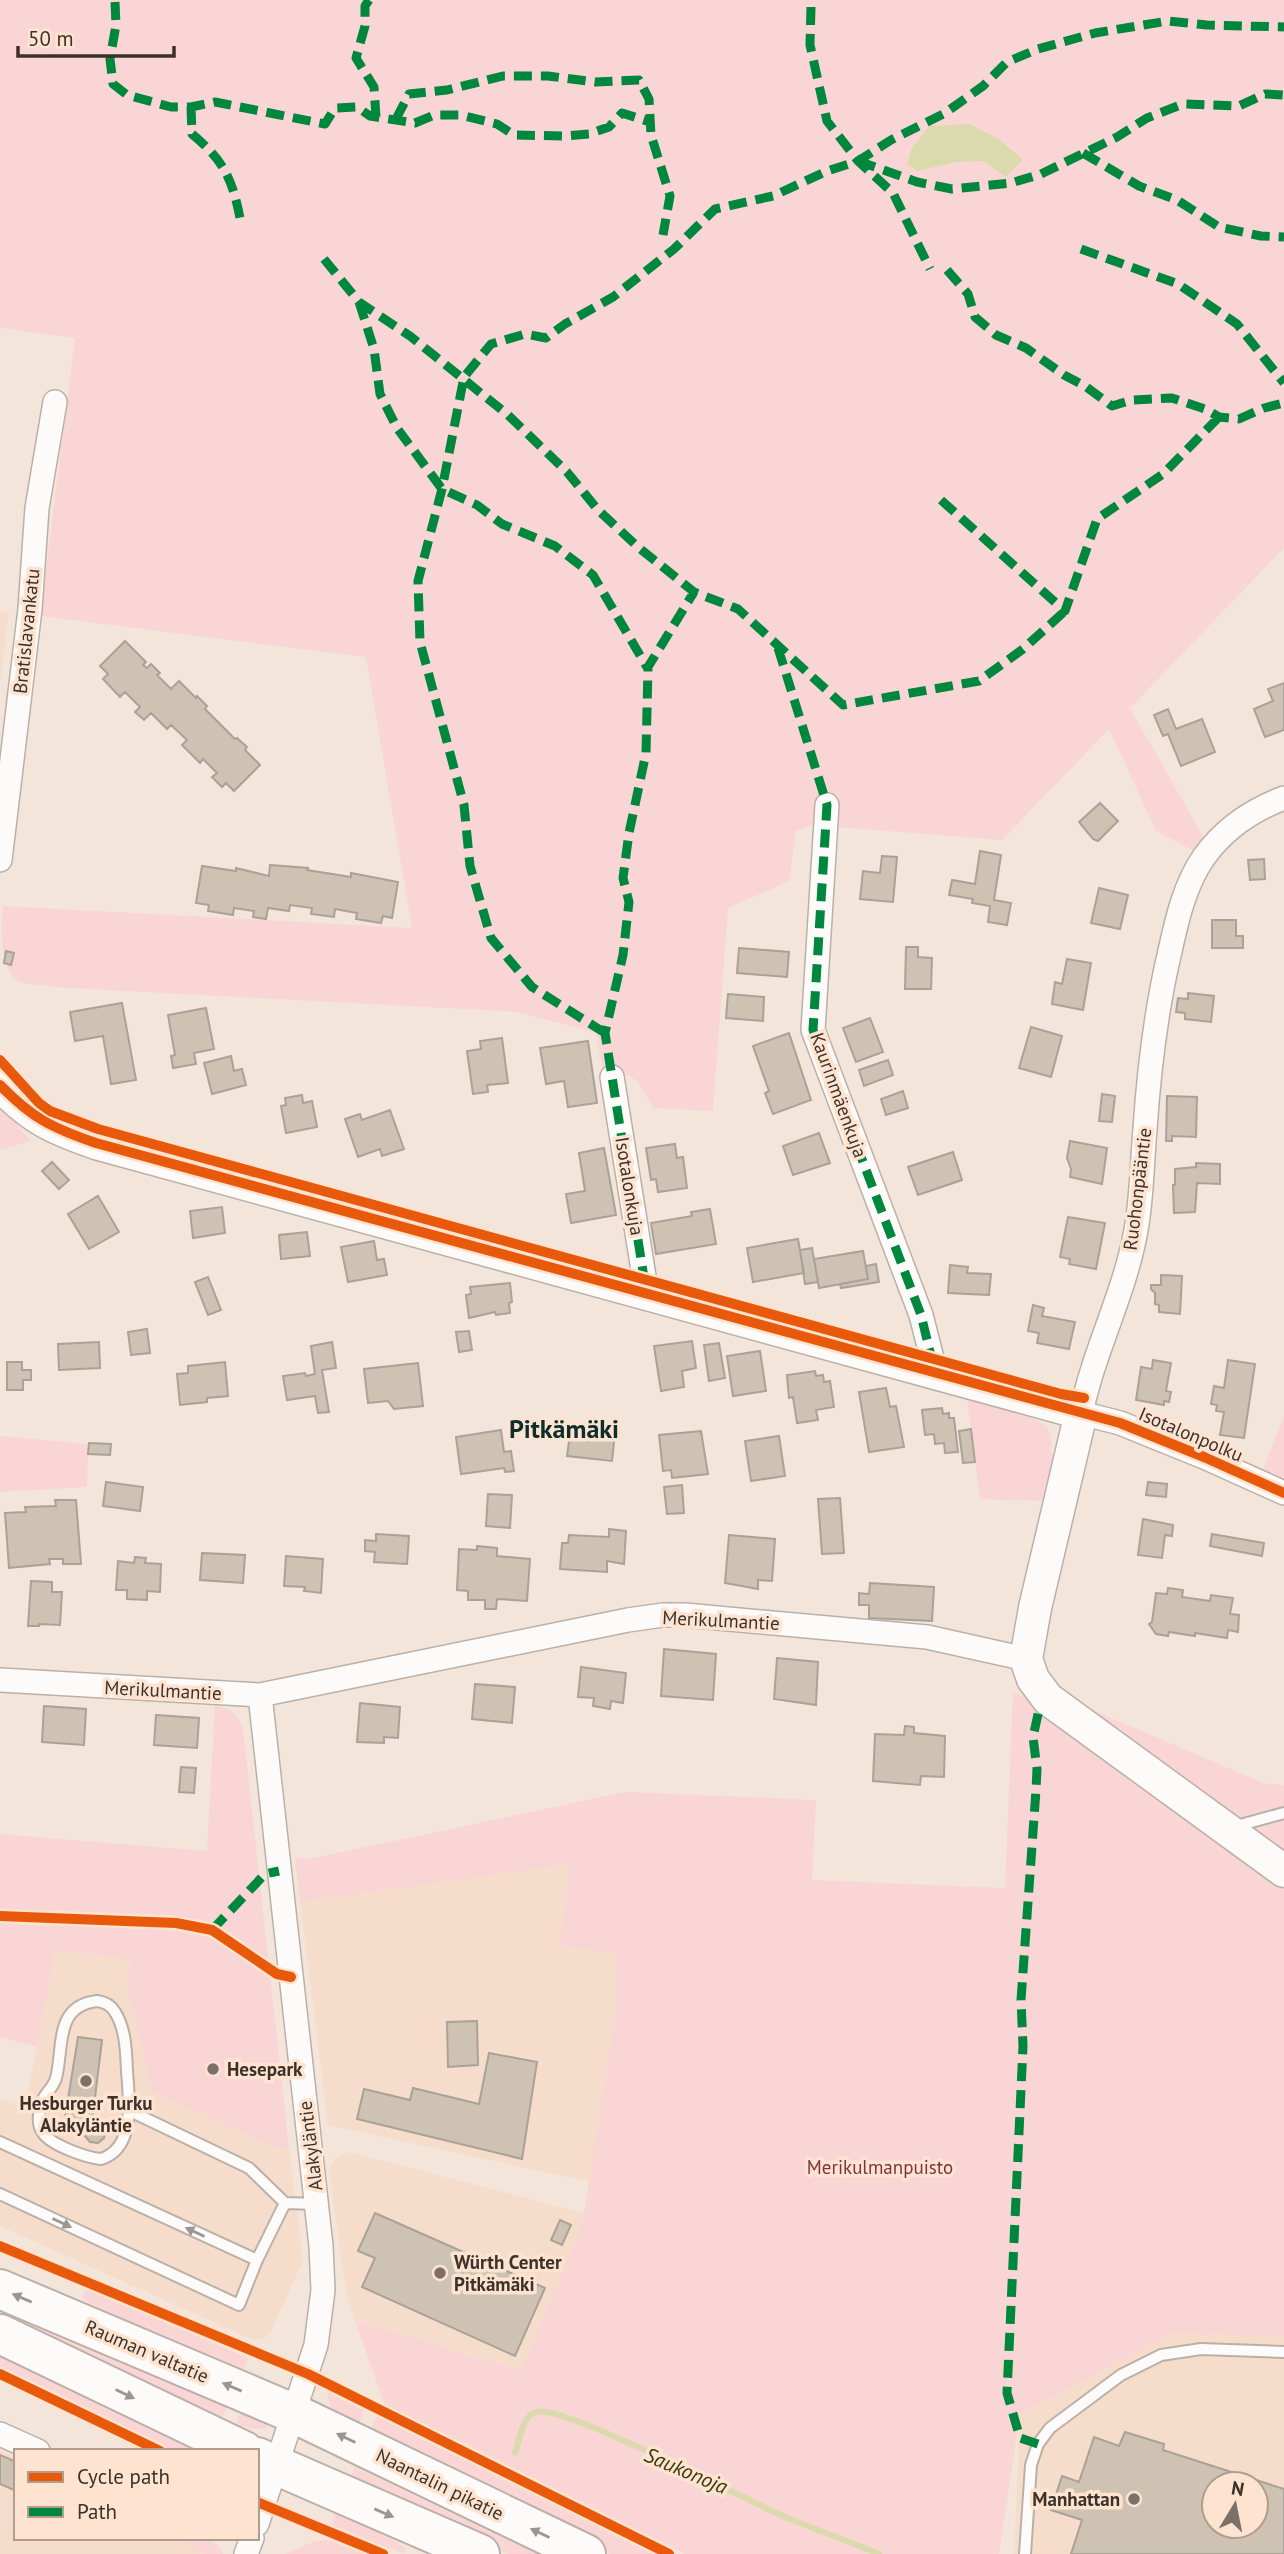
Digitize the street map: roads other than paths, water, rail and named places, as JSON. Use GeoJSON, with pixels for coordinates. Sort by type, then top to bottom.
{"type":"FeatureCollection","features":[{"type":"Feature","properties":{"kind":"highway","name":"Rauman valtatie"},"geometry":{"type":"LineString","coordinates":[[0,2289],[295,2414]]}},
{"type":"Feature","properties":{"kind":"highway"},"geometry":{"type":"LineString","coordinates":[[0,2334],[240,2449]]}},
{"type":"Feature","properties":{"kind":"highway","name":"Naantalin pikatie"},"geometry":{"type":"LineString","coordinates":[[295,2414],[586,2554]]}},
{"type":"Feature","properties":{"kind":"highway"},"geometry":{"type":"LineString","coordinates":[[259,2458],[481,2554]]}},
{"type":"Feature","properties":{"kind":"street","name":"Bratislavankatu"},"geometry":{"type":"LineString","coordinates":[[0,860],[8,733],[30,609],[37,508],[54,402]]}},
{"type":"Feature","properties":{"kind":"street","name":"Ruohonpääntie"},"geometry":{"type":"LineString","coordinates":[[1026,1659],[1035,1608],[1082,1413],[1136,1230],[1153,1041],[1179,915],[1198,868],[1220,838],[1250,815],[1284,798]]}},
{"type":"Feature","properties":{"kind":"street","name":"Kaurinmäenkuja"},"geometry":{"type":"LineString","coordinates":[[827,805],[813,1030],[921,1315],[936,1374]]}},
{"type":"Feature","properties":{"kind":"street","name":"Isotalonkuja"},"geometry":{"type":"LineString","coordinates":[[612,1077],[647,1294]]}},
{"type":"Feature","properties":{"kind":"street"},"geometry":{"type":"LineString","coordinates":[[0,1085],[26,1111],[43,1122],[96,1143],[1082,1413]]}},
{"type":"Feature","properties":{"kind":"street","name":"Isotalonpolku"},"geometry":{"type":"LineString","coordinates":[[1082,1413],[1132,1428],[1284,1493]]}},
{"type":"Feature","properties":{"kind":"street","name":"Merikulmantie"},"geometry":{"type":"LineString","coordinates":[[0,1680],[260,1695],[663,1615],[927,1637],[1026,1659]]}},
{"type":"Feature","properties":{"kind":"street"},"geometry":{"type":"LineString","coordinates":[[1026,1659],[1033,1679],[1048,1699],[1284,1871]]}},
{"type":"Feature","properties":{"kind":"street","name":"Alakyläntie"},"geometry":{"type":"LineString","coordinates":[[259,2458],[295,2414],[314,2353],[323,2273],[260,1695]]}},
{"type":"Feature","properties":{"kind":"street"},"geometry":{"type":"LineString","coordinates":[[0,2434],[34,2449]]}},
{"type":"Feature","properties":{"kind":"lane"},"geometry":{"type":"LineString","coordinates":[[1226,1829],[1284,1814]]}},
{"type":"Feature","properties":{"kind":"lane"},"geometry":{"type":"LineString","coordinates":[[97,2001],[107,2004],[116,2013],[125,2040],[130,2111],[125,2132],[116,2150],[101,2159],[87,2157],[50,2139],[40,2128],[39,2112],[42,2101],[56,2080],[65,2023],[74,2010],[84,2004],[97,2001]]}},
{"type":"Feature","properties":{"kind":"lane"},"geometry":{"type":"LineString","coordinates":[[130,2111],[249,2168],[285,2203],[317,2204]]}},
{"type":"Feature","properties":{"kind":"lane"},"geometry":{"type":"LineString","coordinates":[[0,2142],[257,2260]]}},
{"type":"Feature","properties":{"kind":"lane"},"geometry":{"type":"LineString","coordinates":[[0,2194],[239,2305],[285,2203]]}},
{"type":"Feature","properties":{"kind":"lane"},"geometry":{"type":"LineString","coordinates":[[1025,2554],[1031,2466],[1038,2444],[1050,2428],[1121,2375],[1161,2355],[1201,2349],[1284,2352]]}},
{"type":"Feature","properties":{"kind":"waterway","name":"Saukonoja"},"geometry":{"type":"LineString","coordinates":[[515,2453],[527,2419],[536,2412],[553,2414],[618,2438],[790,2519],[879,2554]]}},
{"type":"Feature","properties":{"kind":"place","name":"Hesepark"},"geometry":{"type":"Point","coordinates":[213,2069]}},
{"type":"Feature","properties":{"kind":"place","name":"Hesburger Turku Alakyläntie"},"geometry":{"type":"Point","coordinates":[86,2081]}},
{"type":"Feature","properties":{"kind":"place","name":"Würth Center Pitkämäki"},"geometry":{"type":"Point","coordinates":[440,2273]}},
{"type":"Feature","properties":{"kind":"place","name":"Manhattan"},"geometry":{"type":"Point","coordinates":[1134,2499]}},
{"type":"Feature","properties":{"kind":"district","name":"Pitkämäki"},"geometry":{"type":"Point","coordinates":[564,1429]}},
{"type":"Feature","properties":{"kind":"park label","name":"Merikulmanpuisto"},"geometry":{"type":"Point","coordinates":[880,2167]}}]}
